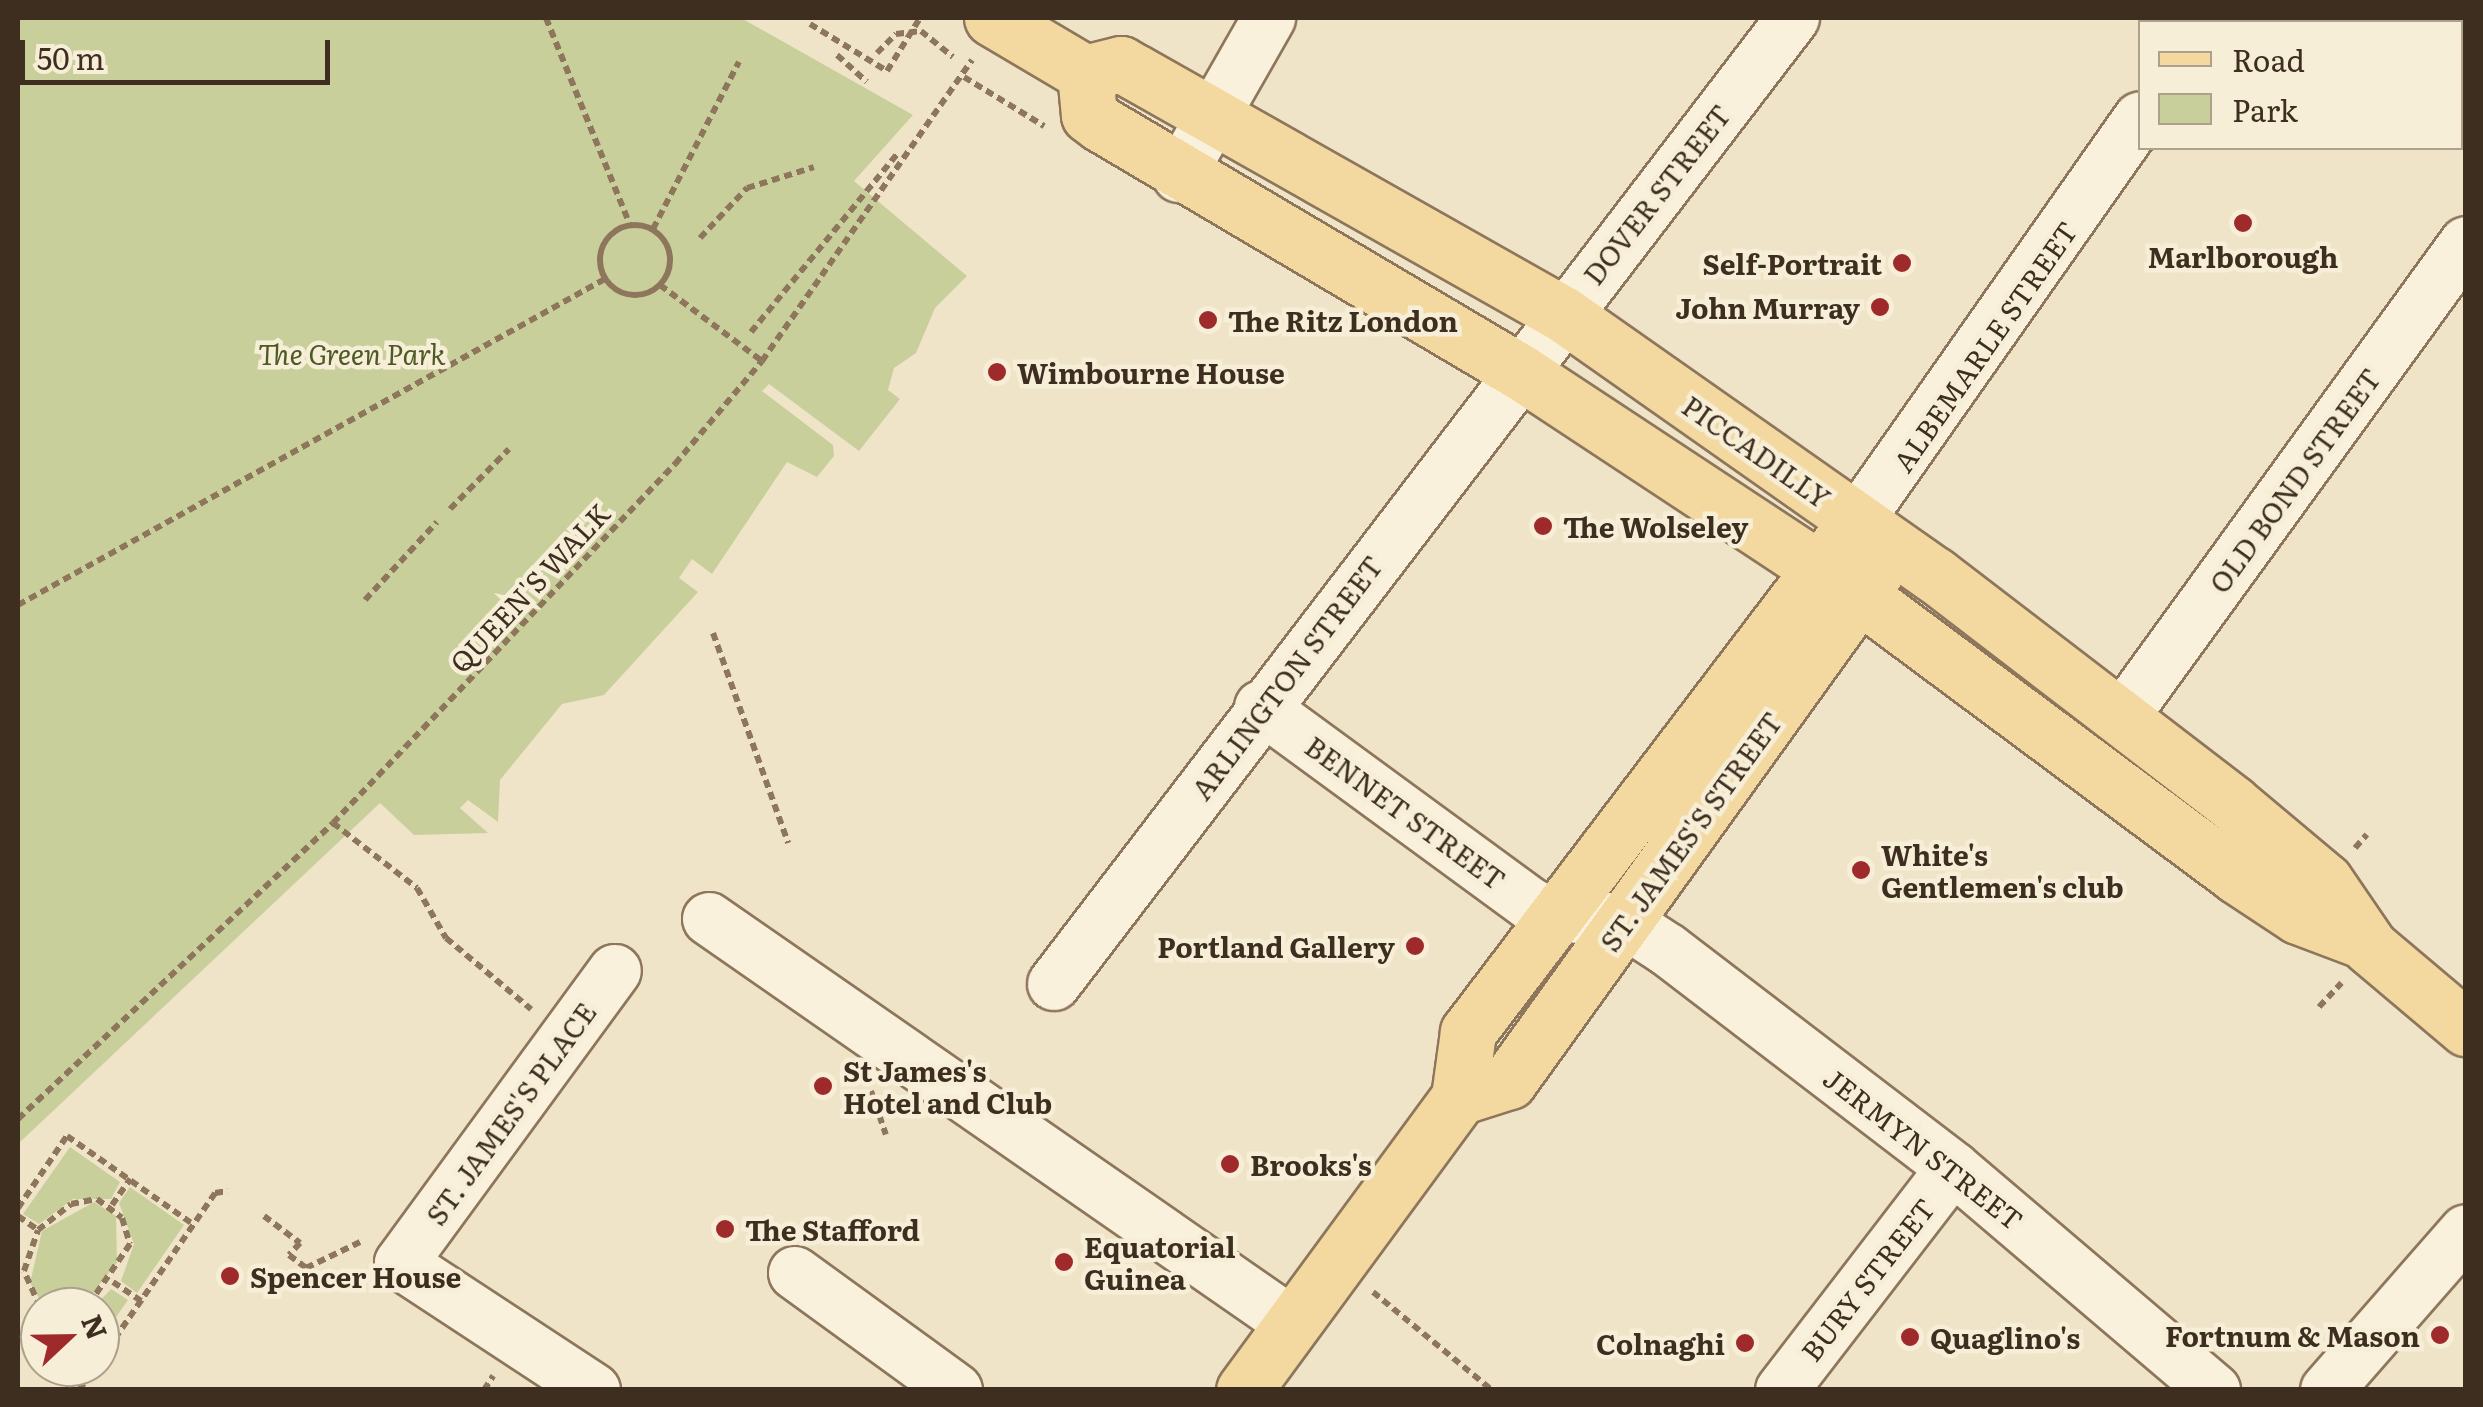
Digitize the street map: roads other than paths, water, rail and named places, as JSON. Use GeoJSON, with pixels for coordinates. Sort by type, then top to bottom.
{"type":"FeatureCollection","features":[{"type":"Feature","properties":{"kind":"main road"},"geometry":{"type":"LineString","coordinates":[[992,18],[1085,73]]}},
{"type":"Feature","properties":{"kind":"main road","name":"PICCADILLY"},"geometry":{"type":"LineString","coordinates":[[2362,940],[2298,916],[2236,876],[1841,582],[1519,372],[1179,176],[1089,115],[1085,73],[1121,64],[1563,314],[1866,527],[2123,716],[2325,881],[2362,940],[2466,1028]]}},
{"type":"Feature","properties":{"kind":"main road","name":"ST. JAMES'S STREET"},"geometry":{"type":"LineString","coordinates":[[1244,1390],[1459,1097],[1468,1032],[1552,916],[1841,582],[1882,558],[1866,527]]}},
{"type":"Feature","properties":{"kind":"main road","name":"ST. JAMES'S STREET"},"geometry":{"type":"LineString","coordinates":[[1459,1097],[1509,1081],[1622,920],[1841,582]]}},
{"type":"Feature","properties":{"kind":"street"},"geometry":{"type":"LineString","coordinates":[[1179,176],[1269,18]]}},
{"type":"Feature","properties":{"kind":"street","name":"DOVER STREET"},"geometry":{"type":"LineString","coordinates":[[1519,372],[1792,18]]}},
{"type":"Feature","properties":{"kind":"street","name":"ALBEMARLE STREET"},"geometry":{"type":"LineString","coordinates":[[1866,527],[2138,121]]}},
{"type":"Feature","properties":{"kind":"street","name":"OLD BOND STREET"},"geometry":{"type":"LineString","coordinates":[[2123,716],[2466,243]]}},
{"type":"Feature","properties":{"kind":"street","name":"ARLINGTON STREET"},"geometry":{"type":"LineString","coordinates":[[1054,984],[1519,372]]}},
{"type":"Feature","properties":{"kind":"street","name":"BENNET STREET"},"geometry":{"type":"LineString","coordinates":[[1262,707],[1552,916]]}},
{"type":"Feature","properties":{"kind":"street"},"geometry":{"type":"LineString","coordinates":[[1552,916],[1622,920]]}},
{"type":"Feature","properties":{"kind":"street"},"geometry":{"type":"LineString","coordinates":[[709,919],[1294,1325]]}},
{"type":"Feature","properties":{"kind":"street","name":"JERMYN STREET"},"geometry":{"type":"LineString","coordinates":[[1622,920],[1954,1168],[2214,1390]]}},
{"type":"Feature","properties":{"kind":"street","name":"ST. JAMES'S PLACE"},"geometry":{"type":"LineString","coordinates":[[594,1390],[400,1263],[615,972]]}},
{"type":"Feature","properties":{"kind":"street","name":"BURY STREET"},"geometry":{"type":"LineString","coordinates":[[1782,1390],[1954,1168]]}},
{"type":"Feature","properties":{"kind":"street"},"geometry":{"type":"LineString","coordinates":[[2327,1390],[2466,1232]]}},
{"type":"Feature","properties":{"kind":"street"},"geometry":{"type":"LineString","coordinates":[[795,1272],[956,1390]]}},
{"type":"Feature","properties":{"kind":"place","name":"Marlborough"},"geometry":{"type":"Point","coordinates":[2243,223]}},
{"type":"Feature","properties":{"kind":"place","name":"Self-Portrait"},"geometry":{"type":"Point","coordinates":[1902,263]}},
{"type":"Feature","properties":{"kind":"place","name":"John Murray"},"geometry":{"type":"Point","coordinates":[1880,307]}},
{"type":"Feature","properties":{"kind":"place","name":"The Ritz London"},"geometry":{"type":"Point","coordinates":[1208,320]}},
{"type":"Feature","properties":{"kind":"place","name":"Wimbourne House"},"geometry":{"type":"Point","coordinates":[997,372]}},
{"type":"Feature","properties":{"kind":"place","name":"The Wolseley"},"geometry":{"type":"Point","coordinates":[1543,526]}},
{"type":"Feature","properties":{"kind":"place","name":"White's Gentlemen's club"},"geometry":{"type":"Point","coordinates":[1861,870]}},
{"type":"Feature","properties":{"kind":"place","name":"Portland Gallery"},"geometry":{"type":"Point","coordinates":[1415,946]}},
{"type":"Feature","properties":{"kind":"place","name":"St James's Hotel and Club"},"geometry":{"type":"Point","coordinates":[823,1086]}},
{"type":"Feature","properties":{"kind":"place","name":"Brooks's"},"geometry":{"type":"Point","coordinates":[1230,1164]}},
{"type":"Feature","properties":{"kind":"place","name":"The Stafford"},"geometry":{"type":"Point","coordinates":[725,1229]}},
{"type":"Feature","properties":{"kind":"place","name":"Equatorial Guinea"},"geometry":{"type":"Point","coordinates":[1064,1262]}},
{"type":"Feature","properties":{"kind":"place","name":"Spencer House"},"geometry":{"type":"Point","coordinates":[230,1276]}},
{"type":"Feature","properties":{"kind":"place","name":"Fortnum & Mason"},"geometry":{"type":"Point","coordinates":[2440,1335]}},
{"type":"Feature","properties":{"kind":"place","name":"Quaglino's"},"geometry":{"type":"Point","coordinates":[1910,1337]}},
{"type":"Feature","properties":{"kind":"place","name":"Colnaghi"},"geometry":{"type":"Point","coordinates":[1745,1343]}},
{"type":"Feature","properties":{"kind":"park label","name":"The Green Park"},"geometry":{"type":"Point","coordinates":[352,353]}}]}
